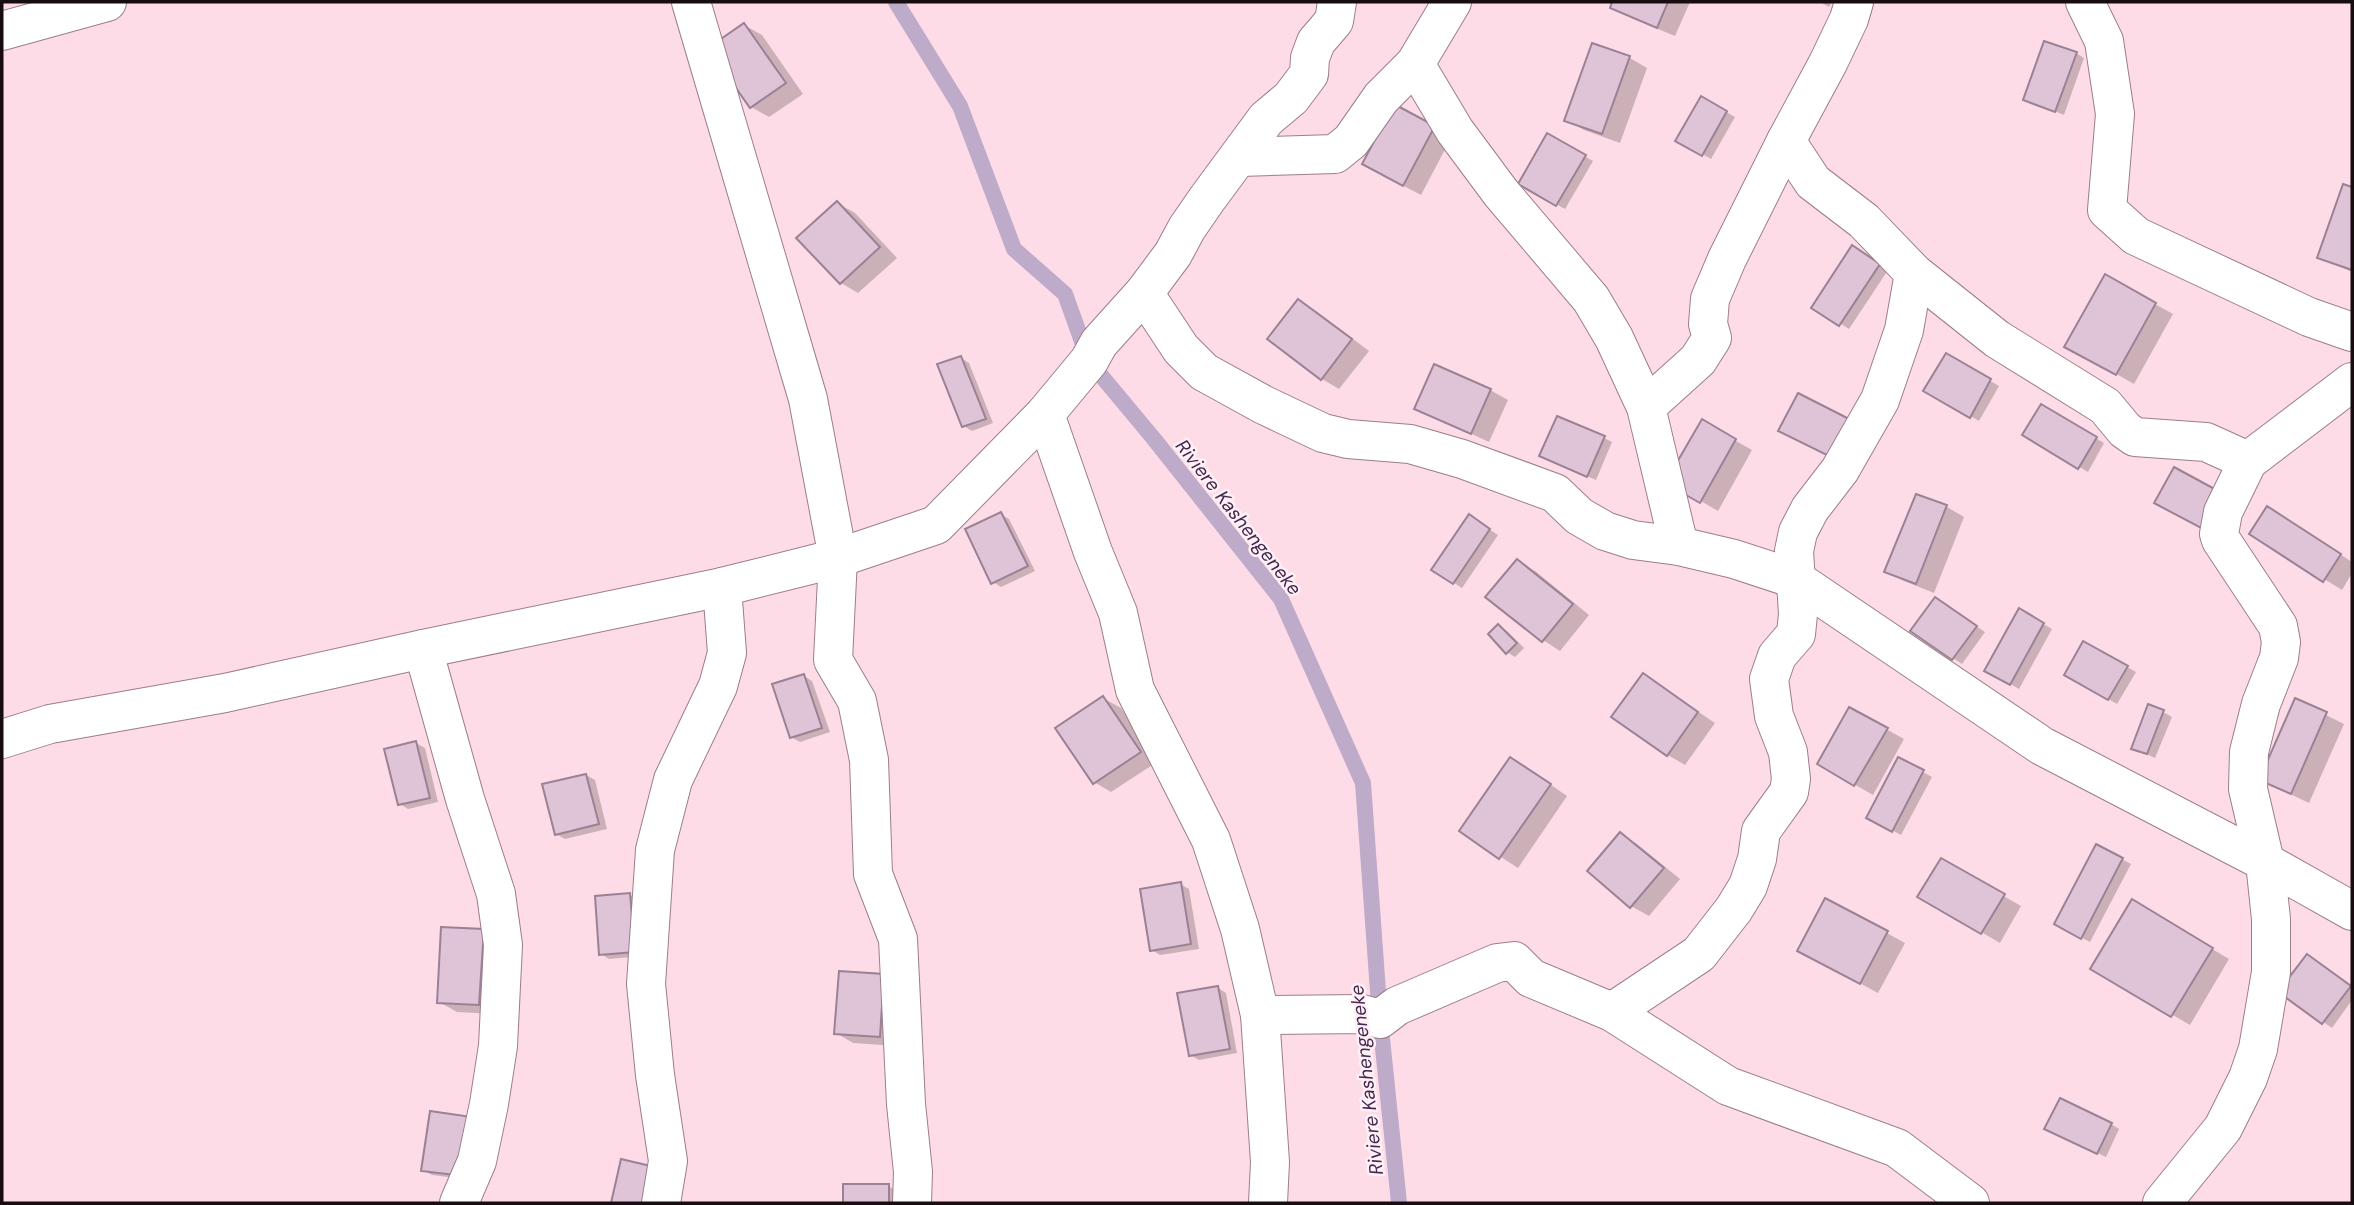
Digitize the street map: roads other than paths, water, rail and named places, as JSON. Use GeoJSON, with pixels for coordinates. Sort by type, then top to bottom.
{"type":"FeatureCollection","features":[{"type":"Feature","properties":{"kind":"street"},"geometry":{"type":"LineString","coordinates":[[2,31],[107,2]]}},
{"type":"Feature","properties":{"kind":"street"},"geometry":{"type":"LineString","coordinates":[[691,2],[808,398],[838,558],[833,660],[857,701],[869,760],[873,874],[898,939],[906,1104],[913,1172],[912,1203]]}},
{"type":"Feature","properties":{"kind":"street"},"geometry":{"type":"LineString","coordinates":[[2,739],[50,724],[225,693],[722,587],[838,558],[936,525],[1045,414],[1088,361],[1099,343],[1144,293],[1173,254],[1207,199],[1266,119],[1291,98],[1309,74],[1310,58],[1316,42],[1334,21],[1337,2]]}},
{"type":"Feature","properties":{"kind":"street"},"geometry":{"type":"LineString","coordinates":[[1240,157],[1335,154],[1351,141],[1381,99],[1415,64],[1452,2]]}},
{"type":"Feature","properties":{"kind":"street"},"geometry":{"type":"LineString","coordinates":[[1646,407],[1698,360],[1712,338],[1707,324],[1710,299],[1727,259],[1839,41],[1854,2]]}},
{"type":"Feature","properties":{"kind":"street"},"geometry":{"type":"LineString","coordinates":[[2085,2],[2104,41],[2115,114],[2107,210],[2136,236],[2309,317],[2352,332]]}},
{"type":"Feature","properties":{"kind":"street"},"geometry":{"type":"LineString","coordinates":[[1415,64],[1455,131],[1501,193],[1591,299],[1614,338],[1646,407],[1678,546]]}},
{"type":"Feature","properties":{"kind":"street"},"geometry":{"type":"LineString","coordinates":[[1786,141],[1813,182],[1864,221],[1914,273],[1997,339],[2105,406],[2125,430],[2135,437],[2206,442],[2248,461]]}},
{"type":"Feature","properties":{"kind":"street"},"geometry":{"type":"LineString","coordinates":[[1612,1012],[1699,954],[1748,886],[1762,831],[1789,792],[1791,779],[1788,752],[1774,716],[1769,679],[1777,656],[1796,634],[1798,614],[1794,551],[1798,532],[1810,509],[1840,470],[1880,400],[1904,330],[1914,273]]}},
{"type":"Feature","properties":{"kind":"street"},"geometry":{"type":"LineString","coordinates":[[1144,293],[1181,349],[1204,372],[1298,422],[1323,433],[1348,439],[1410,444],[1462,458],[1555,493],[1579,516],[1605,531],[1633,540],[1678,546],[1734,559],[1795,579],[2042,746],[2265,862],[2352,911]]}},
{"type":"Feature","properties":{"kind":"street"},"geometry":{"type":"LineString","coordinates":[[2162,1203],[2223,1128],[2248,1078],[2258,1049],[2271,972],[2271,919],[2265,862],[2248,789],[2249,752],[2261,704],[2279,658],[2281,642],[2278,626],[2219,534],[2223,512],[2248,461],[2352,382]]}},
{"type":"Feature","properties":{"kind":"street"},"geometry":{"type":"LineString","coordinates":[[1045,414],[1118,613],[1135,690],[1211,840],[1240,929],[1260,1015],[1270,1162],[1268,1203]]}},
{"type":"Feature","properties":{"kind":"street"},"geometry":{"type":"LineString","coordinates":[[662,1203],[668,1161],[658,1099],[646,984],[655,850],[673,780],[718,686],[727,653],[722,587]]}},
{"type":"Feature","properties":{"kind":"street"},"geometry":{"type":"LineString","coordinates":[[423,649],[465,799],[496,894],[503,945],[498,1046],[489,1104],[477,1161],[459,1203]]}},
{"type":"Feature","properties":{"kind":"street"},"geometry":{"type":"LineString","coordinates":[[1260,1015],[1362,1014],[1380,1019],[1397,1006],[1506,960],[1518,963],[1531,978],[1612,1012],[1728,1086],[1897,1148],[1970,1203]]}},
{"type":"Feature","properties":{"kind":"waterway","name":"Riviere Kashengeneke"},"geometry":{"type":"LineString","coordinates":[[896,2],[960,106],[1014,249],[1065,294],[1089,361],[1281,599],[1363,783],[1380,1019],[1399,1203]]}}]}
